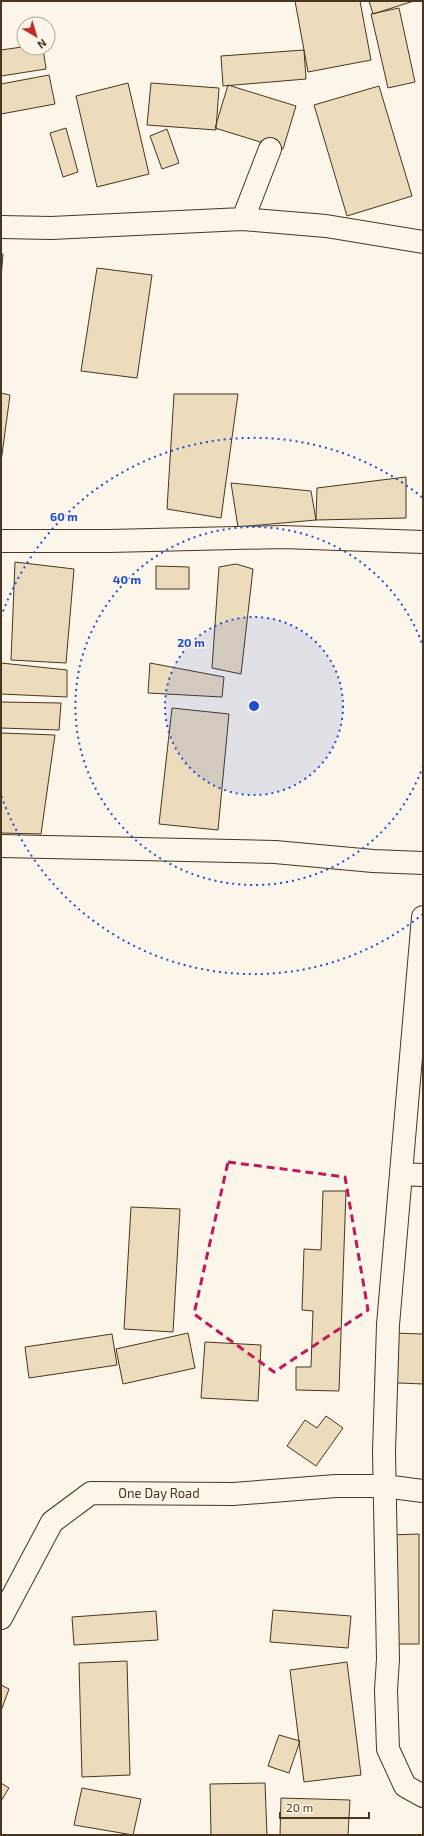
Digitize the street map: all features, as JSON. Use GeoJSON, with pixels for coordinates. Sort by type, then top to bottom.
{"type":"FeatureCollection","features":[{"type":"Feature","properties":{"kind":"street"},"geometry":{"type":"LineString","coordinates":[[243,219],[270,149]]}},
{"type":"Feature","properties":{"kind":"street"},"geometry":{"type":"LineString","coordinates":[[1,227],[59,227],[243,219],[326,226],[423,242]]}},
{"type":"Feature","properties":{"kind":"street"},"geometry":{"type":"LineString","coordinates":[[1,541],[102,541],[283,537],[423,542]]}},
{"type":"Feature","properties":{"kind":"street"},"geometry":{"type":"LineString","coordinates":[[1,846],[275,852],[373,861],[423,863]]}},
{"type":"Feature","properties":{"kind":"street"},"geometry":{"type":"LineString","coordinates":[[423,917],[388,1325],[384,1486],[386,1507],[388,1659],[386,1690],[388,1749],[405,1786],[423,1796]]}},
{"type":"Feature","properties":{"kind":"street"},"geometry":{"type":"LineString","coordinates":[[401,1174],[423,1175]]}},
{"type":"Feature","properties":{"kind":"street","name":"One Day Road"},"geometry":{"type":"LineString","coordinates":[[1,1618],[52,1522],[91,1493],[233,1494],[336,1486],[384,1486],[423,1491]]}},
{"type":"Feature","properties":{"kind":"highlighted area"},"geometry":{"type":"Polygon","coordinates":[[[228,1162],[345,1177],[368,1310],[274,1372],[194,1314],[228,1162]]]}},
{"type":"Feature","properties":{"kind":"building"},"geometry":{"type":"Polygon","coordinates":[[[295,1],[360,1],[371,60],[308,72],[295,1]]]}},
{"type":"Feature","properties":{"kind":"building"},"geometry":{"type":"Polygon","coordinates":[[[369,1],[414,1],[373,14],[369,1]]]}},
{"type":"Feature","properties":{"kind":"building"},"geometry":{"type":"Polygon","coordinates":[[[399,8],[415,82],[388,88],[371,14],[399,8]]]}},
{"type":"Feature","properties":{"kind":"building"},"geometry":{"type":"Polygon","coordinates":[[[16,48],[16,56],[44,56],[46,69],[1,76],[1,50],[16,48]]]}},
{"type":"Feature","properties":{"kind":"building"},"geometry":{"type":"Polygon","coordinates":[[[304,50],[306,79],[223,86],[221,56],[304,50]]]}},
{"type":"Feature","properties":{"kind":"building"},"geometry":{"type":"Polygon","coordinates":[[[49,75],[55,104],[1,114],[1,84],[49,75]]]}},
{"type":"Feature","properties":{"kind":"building"},"geometry":{"type":"Polygon","coordinates":[[[128,83],[149,174],[97,187],[76,96],[128,83]]]}},
{"type":"Feature","properties":{"kind":"building"},"geometry":{"type":"Polygon","coordinates":[[[151,83],[219,88],[216,130],[147,125],[151,83]]]}},
{"type":"Feature","properties":{"kind":"building"},"geometry":{"type":"Polygon","coordinates":[[[228,85],[296,106],[283,149],[215,128],[228,85]]]}},
{"type":"Feature","properties":{"kind":"building"},"geometry":{"type":"Polygon","coordinates":[[[379,86],[412,196],[347,216],[314,105],[379,86]]]}},
{"type":"Feature","properties":{"kind":"building"},"geometry":{"type":"Polygon","coordinates":[[[66,128],[78,172],[63,177],[50,133],[66,128]]]}},
{"type":"Feature","properties":{"kind":"building"},"geometry":{"type":"Polygon","coordinates":[[[167,129],[179,163],[162,169],[150,136],[167,129]]]}},
{"type":"Feature","properties":{"kind":"building"},"geometry":{"type":"Polygon","coordinates":[[[1,254],[3,254],[1,278],[1,254]]]}},
{"type":"Feature","properties":{"kind":"building"},"geometry":{"type":"Polygon","coordinates":[[[97,268],[152,275],[137,378],[81,371],[97,268]]]}},
{"type":"Feature","properties":{"kind":"building"},"geometry":{"type":"Polygon","coordinates":[[[1,393],[10,395],[1,462],[1,393]]]}},
{"type":"Feature","properties":{"kind":"building"},"geometry":{"type":"Polygon","coordinates":[[[174,394],[238,394],[221,518],[167,509],[174,394]]]}},
{"type":"Feature","properties":{"kind":"building"},"geometry":{"type":"Polygon","coordinates":[[[406,477],[406,518],[316,520],[317,488],[406,477]]]}},
{"type":"Feature","properties":{"kind":"building"},"geometry":{"type":"Polygon","coordinates":[[[231,483],[311,491],[316,520],[238,527],[231,483]]]}},
{"type":"Feature","properties":{"kind":"building"},"geometry":{"type":"Polygon","coordinates":[[[15,562],[74,569],[66,663],[11,660],[15,562]]]}},
{"type":"Feature","properties":{"kind":"building"},"geometry":{"type":"Polygon","coordinates":[[[236,564],[253,569],[241,674],[212,668],[219,567],[236,564]]]}},
{"type":"Feature","properties":{"kind":"building"},"geometry":{"type":"Polygon","coordinates":[[[156,566],[189,567],[189,589],[156,589],[156,566]]]}},
{"type":"Feature","properties":{"kind":"building"},"geometry":{"type":"Polygon","coordinates":[[[1,663],[67,670],[67,697],[1,694],[1,663]]]}},
{"type":"Feature","properties":{"kind":"building"},"geometry":{"type":"Polygon","coordinates":[[[150,663],[224,677],[222,697],[148,693],[150,663]]]}},
{"type":"Feature","properties":{"kind":"building"},"geometry":{"type":"Polygon","coordinates":[[[1,702],[61,703],[59,730],[1,728],[1,702]]]}},
{"type":"Feature","properties":{"kind":"building"},"geometry":{"type":"Polygon","coordinates":[[[172,708],[229,714],[218,830],[159,824],[172,708]]]}},
{"type":"Feature","properties":{"kind":"building"},"geometry":{"type":"Polygon","coordinates":[[[1,733],[55,735],[41,834],[1,833],[1,733]]]}},
{"type":"Feature","properties":{"kind":"building"},"geometry":{"type":"Polygon","coordinates":[[[323,1191],[346,1191],[339,1391],[296,1390],[296,1367],[311,1367],[313,1311],[302,1310],[304,1249],[321,1250],[323,1191]]]}},
{"type":"Feature","properties":{"kind":"building"},"geometry":{"type":"Polygon","coordinates":[[[131,1207],[180,1209],[173,1332],[124,1329],[131,1207]]]}},
{"type":"Feature","properties":{"kind":"building"},"geometry":{"type":"Polygon","coordinates":[[[188,1333],[195,1368],[123,1384],[116,1349],[188,1333]]]}},
{"type":"Feature","properties":{"kind":"building"},"geometry":{"type":"Polygon","coordinates":[[[393,1333],[423,1334],[423,1384],[375,1382],[376,1357],[392,1358],[393,1333]]]}},
{"type":"Feature","properties":{"kind":"building"},"geometry":{"type":"Polygon","coordinates":[[[112,1334],[117,1365],[29,1378],[25,1347],[112,1334]]]}},
{"type":"Feature","properties":{"kind":"building"},"geometry":{"type":"Polygon","coordinates":[[[205,1342],[261,1345],[258,1401],[201,1398],[205,1342]]]}},
{"type":"Feature","properties":{"kind":"building"},"geometry":{"type":"Polygon","coordinates":[[[326,1416],[343,1428],[316,1466],[287,1446],[305,1420],[317,1428],[326,1416]]]}},
{"type":"Feature","properties":{"kind":"building"},"geometry":{"type":"Polygon","coordinates":[[[419,1534],[419,1644],[389,1644],[389,1535],[419,1534]]]}},
{"type":"Feature","properties":{"kind":"building"},"geometry":{"type":"Polygon","coordinates":[[[273,1610],[351,1616],[348,1648],[270,1642],[273,1610]]]}},
{"type":"Feature","properties":{"kind":"building"},"geometry":{"type":"Polygon","coordinates":[[[156,1611],[158,1640],[74,1645],[72,1617],[156,1611]]]}},
{"type":"Feature","properties":{"kind":"building"},"geometry":{"type":"Polygon","coordinates":[[[127,1661],[130,1775],[82,1777],[79,1663],[127,1661]]]}},
{"type":"Feature","properties":{"kind":"building"},"geometry":{"type":"Polygon","coordinates":[[[347,1662],[361,1775],[304,1782],[290,1670],[347,1662]]]}},
{"type":"Feature","properties":{"kind":"building"},"geometry":{"type":"Polygon","coordinates":[[[1,1685],[9,1689],[1,1711],[1,1685]]]}},
{"type":"Feature","properties":{"kind":"building"},"geometry":{"type":"Polygon","coordinates":[[[279,1735],[300,1741],[289,1773],[268,1766],[279,1735]]]}},
{"type":"Feature","properties":{"kind":"building"},"geometry":{"type":"Polygon","coordinates":[[[1,1783],[9,1788],[1,1801],[1,1783]]]}},
{"type":"Feature","properties":{"kind":"building"},"geometry":{"type":"Polygon","coordinates":[[[265,1783],[267,1835],[211,1835],[210,1784],[265,1783]]]}},
{"type":"Feature","properties":{"kind":"building"},"geometry":{"type":"Polygon","coordinates":[[[82,1788],[141,1799],[133,1835],[74,1825],[82,1788]]]}},
{"type":"Feature","properties":{"kind":"building"},"geometry":{"type":"Polygon","coordinates":[[[281,1798],[350,1800],[348,1835],[280,1835],[281,1798]]]}}]}
